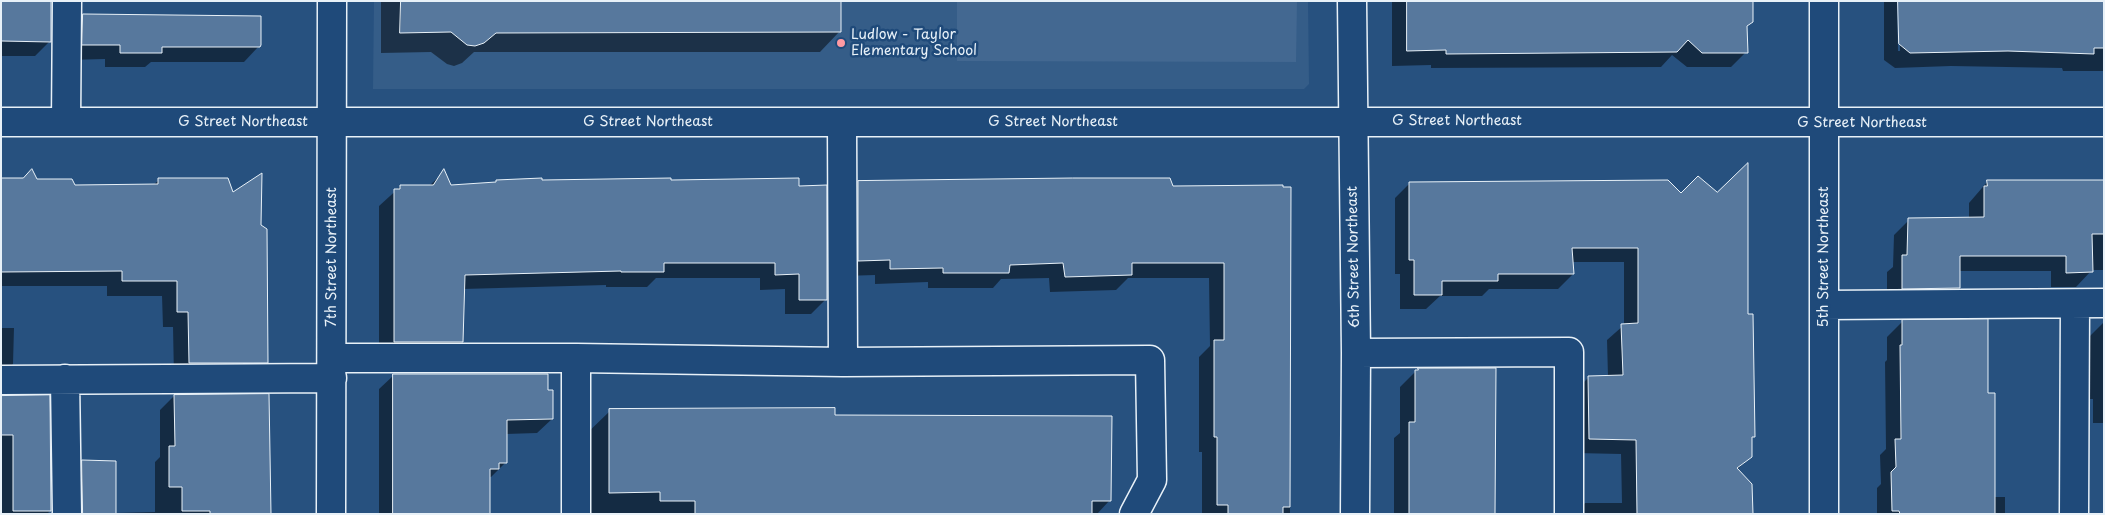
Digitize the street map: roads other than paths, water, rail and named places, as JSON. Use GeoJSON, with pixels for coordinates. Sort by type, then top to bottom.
{"type":"FeatureCollection","features":[{"type":"Feature","properties":{"kind":"street"},"geometry":{"type":"LineString","coordinates":[[66,1],[66,122]]}},
{"type":"Feature","properties":{"kind":"street","name":"7th Street Northeast"},"geometry":{"type":"LineString","coordinates":[[331,514],[332,1]]}},
{"type":"Feature","properties":{"kind":"street","name":"6th Street Northeast"},"geometry":{"type":"LineString","coordinates":[[1352,1],[1356,353],[1355,514]]}},
{"type":"Feature","properties":{"kind":"street","name":"5th Street Northeast"},"geometry":{"type":"LineString","coordinates":[[1824,1],[1824,514]]}},
{"type":"Feature","properties":{"kind":"street","name":"G Street Northeast"},"geometry":{"type":"LineString","coordinates":[[1,122],[2104,122]]}},
{"type":"Feature","properties":{"kind":"street"},"geometry":{"type":"LineString","coordinates":[[842,123],[843,362]]}},
{"type":"Feature","properties":{"kind":"street"},"geometry":{"type":"LineString","coordinates":[[1824,305],[2104,303]]}},
{"type":"Feature","properties":{"kind":"street"},"geometry":{"type":"LineString","coordinates":[[2074,514],[2075,304]]}},
{"type":"Feature","properties":{"kind":"street"},"geometry":{"type":"LineString","coordinates":[[1356,353],[1569,352],[1568,514]]}},
{"type":"Feature","properties":{"kind":"street"},"geometry":{"type":"LineString","coordinates":[[576,358],[576,514]]}},
{"type":"Feature","properties":{"kind":"street"},"geometry":{"type":"LineString","coordinates":[[1,380],[576,358],[843,362],[1150,360],[1152,480],[1134,514]]}},
{"type":"Feature","properties":{"kind":"street"},"geometry":{"type":"LineString","coordinates":[[65,379],[66,514]]}},
{"type":"Feature","properties":{"kind":"place","name":"Ludlow - Taylor Elementary School"},"geometry":{"type":"Point","coordinates":[841,43]}}]}
